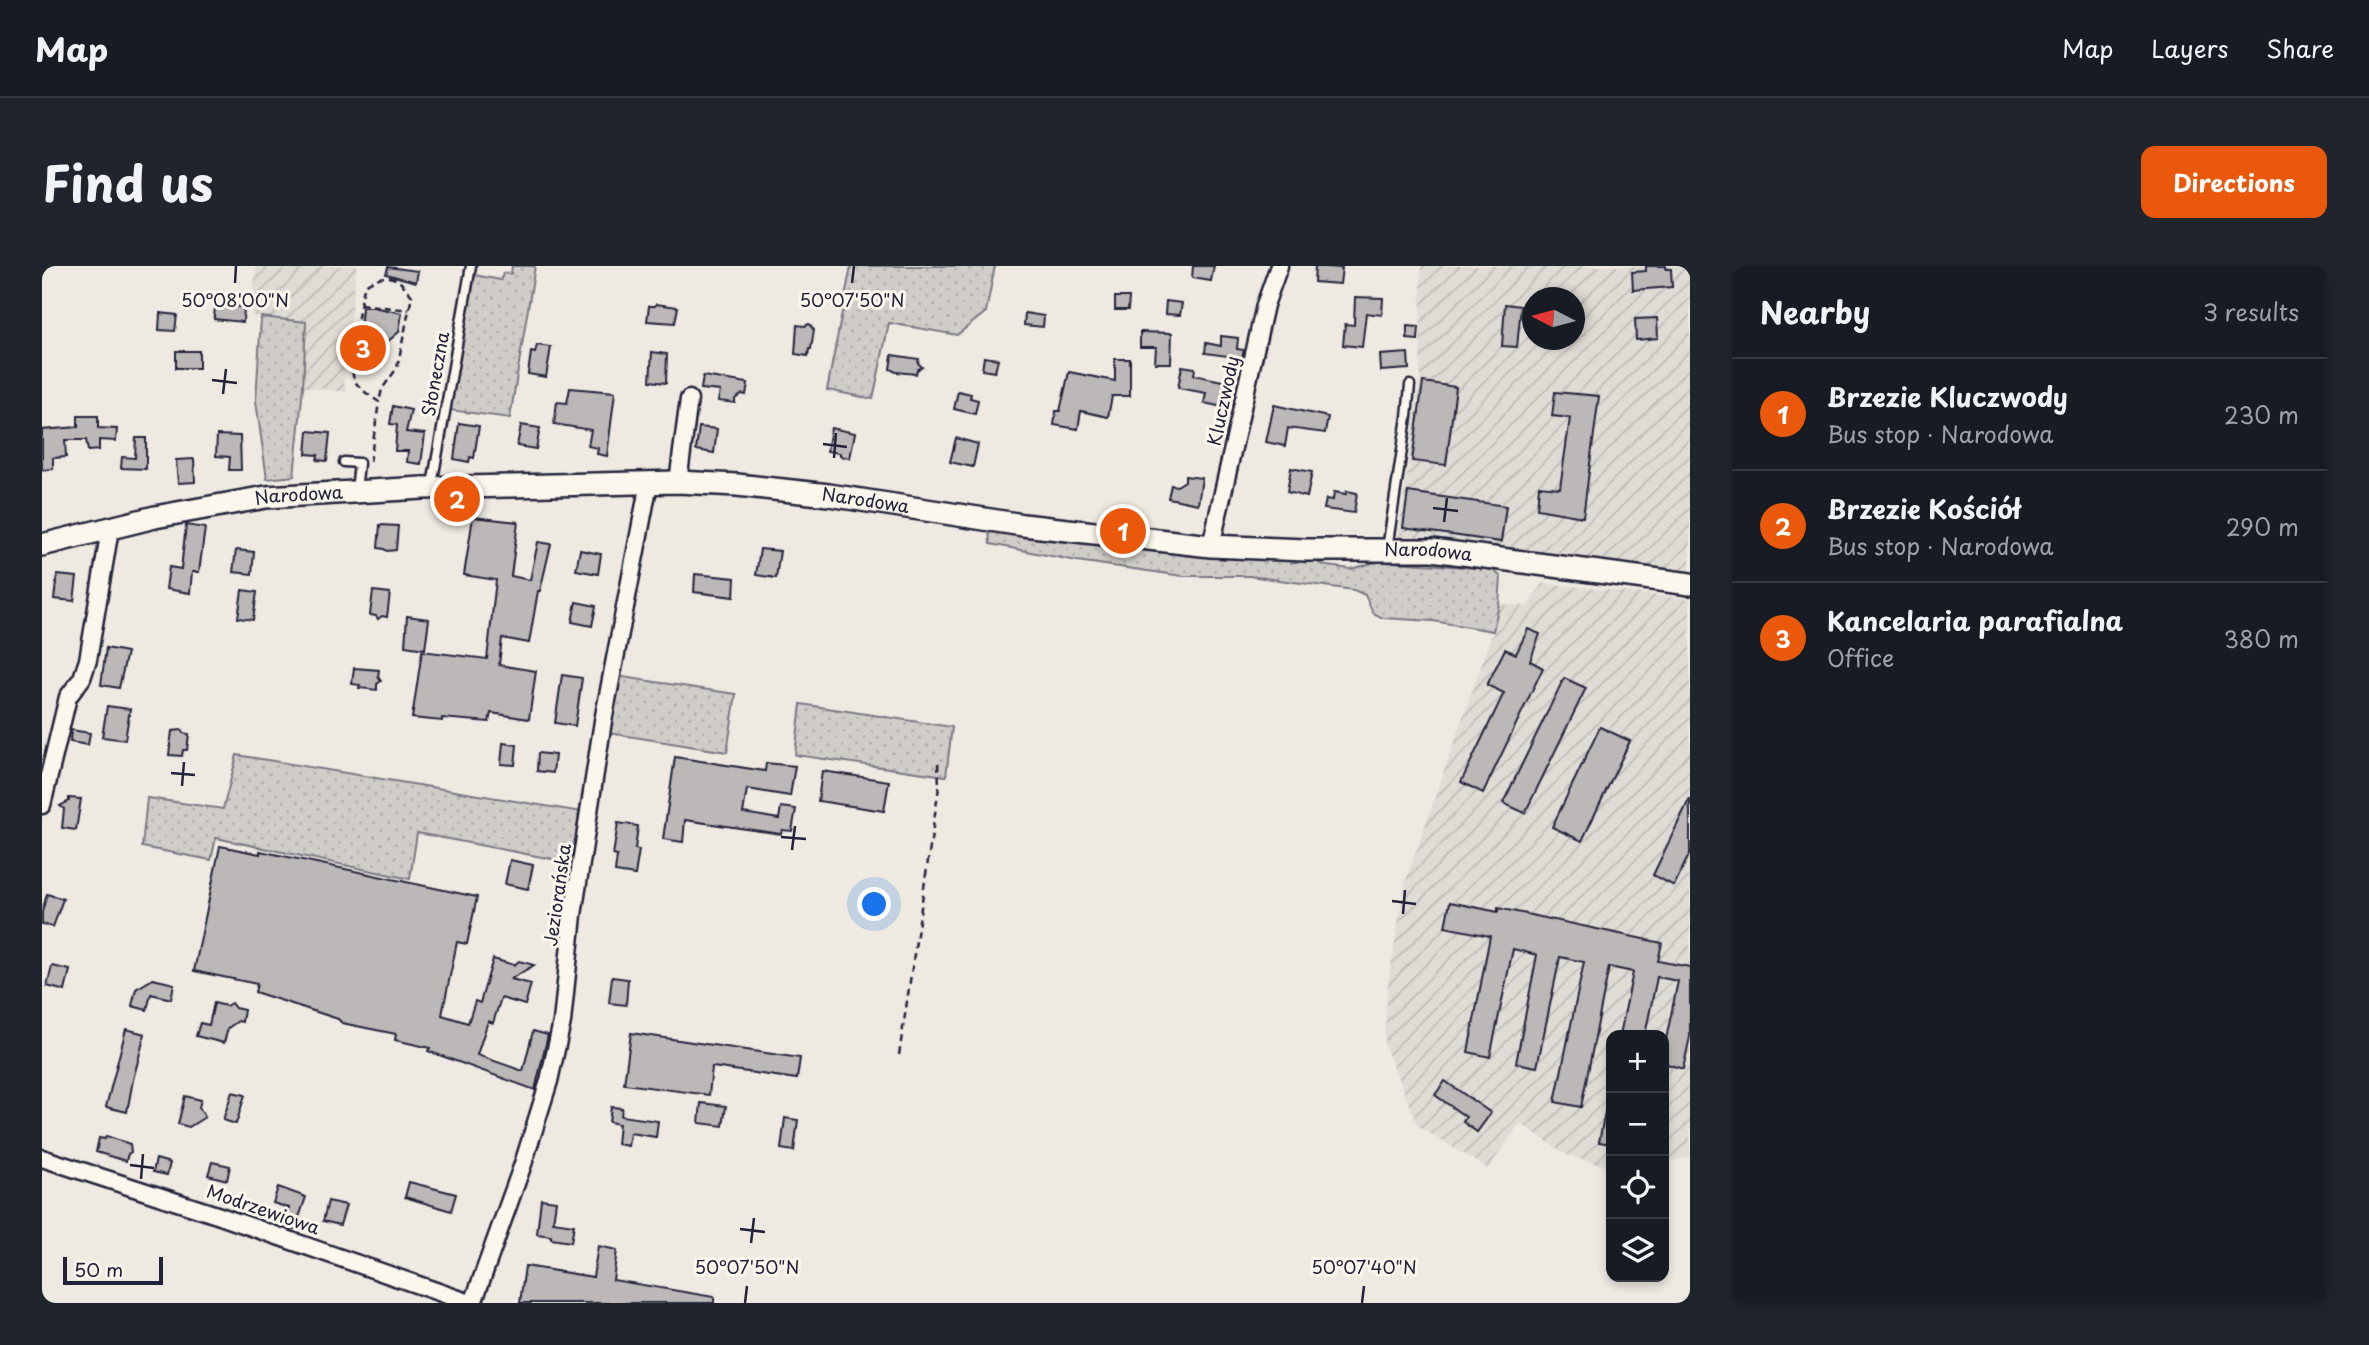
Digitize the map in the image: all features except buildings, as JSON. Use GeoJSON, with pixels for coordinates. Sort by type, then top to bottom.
{"type":"FeatureCollection","features":[{"type":"Feature","properties":{"kind":"street","name":"Kluczwody"},"geometry":{"type":"LineString","coordinates":[[1211,546],[1262,318],[1279,266]]}},
{"type":"Feature","properties":{"kind":"street"},"geometry":{"type":"LineString","coordinates":[[678,482],[689,399]]}},
{"type":"Feature","properties":{"kind":"street","name":"Narodowa"},"geometry":{"type":"LineString","coordinates":[[42,545],[155,517],[242,500],[302,494],[678,482],[829,495],[1023,525],[1211,546],[1306,550],[1432,550],[1690,584]]}},
{"type":"Feature","properties":{"kind":"street","name":"Jeziorańska"},"geometry":{"type":"LineString","coordinates":[[472,1303],[527,1153],[549,1081],[562,1021],[573,915],[596,765],[649,483]]}},
{"type":"Feature","properties":{"kind":"street"},"geometry":{"type":"LineString","coordinates":[[42,805],[68,697],[82,678],[88,660],[110,529]]}},
{"type":"Feature","properties":{"kind":"street","name":"Modrzewiowa"},"geometry":{"type":"LineString","coordinates":[[42,1158],[472,1303]]}},
{"type":"Feature","properties":{"kind":"lane","name":"Słoneczna"},"geometry":{"type":"LineString","coordinates":[[431,488],[471,266]]}},
{"type":"Feature","properties":{"kind":"lane"},"geometry":{"type":"LineString","coordinates":[[1387,550],[1407,417],[1409,386]]}},
{"type":"Feature","properties":{"kind":"lane"},"geometry":{"type":"LineString","coordinates":[[344,462],[359,463],[355,491]]}},
{"type":"Feature","properties":{"kind":"path"},"geometry":{"type":"LineString","coordinates":[[369,471],[382,389],[397,368],[412,296],[403,283],[393,276],[378,277],[365,285],[359,304],[352,373],[359,386],[379,402]]}},
{"type":"Feature","properties":{"kind":"path"},"geometry":{"type":"LineString","coordinates":[[359,304],[409,310]]}},
{"type":"Feature","properties":{"kind":"path"},"geometry":{"type":"LineString","coordinates":[[899,1055],[939,787],[938,760]]}},
{"type":"Feature","properties":{"kind":"shaded area"},"geometry":{"type":"Polygon","coordinates":[[[256,266],[358,266],[344,382],[346,392],[303,387],[306,322],[251,316],[256,266]]]}},
{"type":"Feature","properties":{"kind":"shaded area"},"geometry":{"type":"Polygon","coordinates":[[[512,266],[535,266],[510,418],[449,410],[474,275],[501,280],[503,273],[511,274],[512,266]]]}},
{"type":"Feature","properties":{"kind":"shaded area"},"geometry":{"type":"Polygon","coordinates":[[[851,266],[995,266],[986,312],[957,335],[889,323],[873,399],[827,390],[851,266]]]}},
{"type":"Feature","properties":{"kind":"shaded area"},"geometry":{"type":"Polygon","coordinates":[[[1421,266],[1690,266],[1690,573],[1517,550],[1398,538],[1420,380],[1421,266]]]}},
{"type":"Feature","properties":{"kind":"shaded area"},"geometry":{"type":"Polygon","coordinates":[[[261,317],[306,322],[294,476],[267,479],[256,401],[261,317]]]}},
{"type":"Feature","properties":{"kind":"shaded area"},"geometry":{"type":"Polygon","coordinates":[[[989,528],[1152,549],[1315,561],[1327,566],[1351,569],[1380,561],[1492,569],[1501,577],[1499,604],[1493,631],[1433,621],[1383,618],[1373,613],[1365,595],[1354,590],[1249,576],[1183,576],[1077,561],[990,544],[989,528]]]}},
{"type":"Feature","properties":{"kind":"shaded area"},"geometry":{"type":"Polygon","coordinates":[[[1542,583],[1690,599],[1690,1156],[1669,1162],[1669,1030],[1606,1030],[1606,1166],[1565,1154],[1520,1123],[1488,1169],[1418,1126],[1384,1044],[1388,983],[1405,883],[1493,631],[1499,604],[1528,606],[1542,583]]]}},
{"type":"Feature","properties":{"kind":"shaded area"},"geometry":{"type":"Polygon","coordinates":[[[616,676],[736,694],[727,752],[609,733],[616,676]]]}},
{"type":"Feature","properties":{"kind":"shaded area"},"geometry":{"type":"Polygon","coordinates":[[[801,704],[952,727],[946,776],[795,755],[801,704]]]}},
{"type":"Feature","properties":{"kind":"shaded area"},"geometry":{"type":"Polygon","coordinates":[[[237,755],[582,812],[573,863],[417,833],[410,879],[216,838],[211,860],[142,847],[147,798],[223,809],[237,755]]]}},
{"type":"Feature","properties":{"kind":"place","name":"Kancelaria parafialna"},"geometry":{"type":"Point","coordinates":[363,348]}},
{"type":"Feature","properties":{"kind":"place","name":"Brzezie Kościół"},"geometry":{"type":"Point","coordinates":[457,499]}},
{"type":"Feature","properties":{"kind":"place","name":"Brzezie Kluczwody"},"geometry":{"type":"Point","coordinates":[1123,531]}}]}
